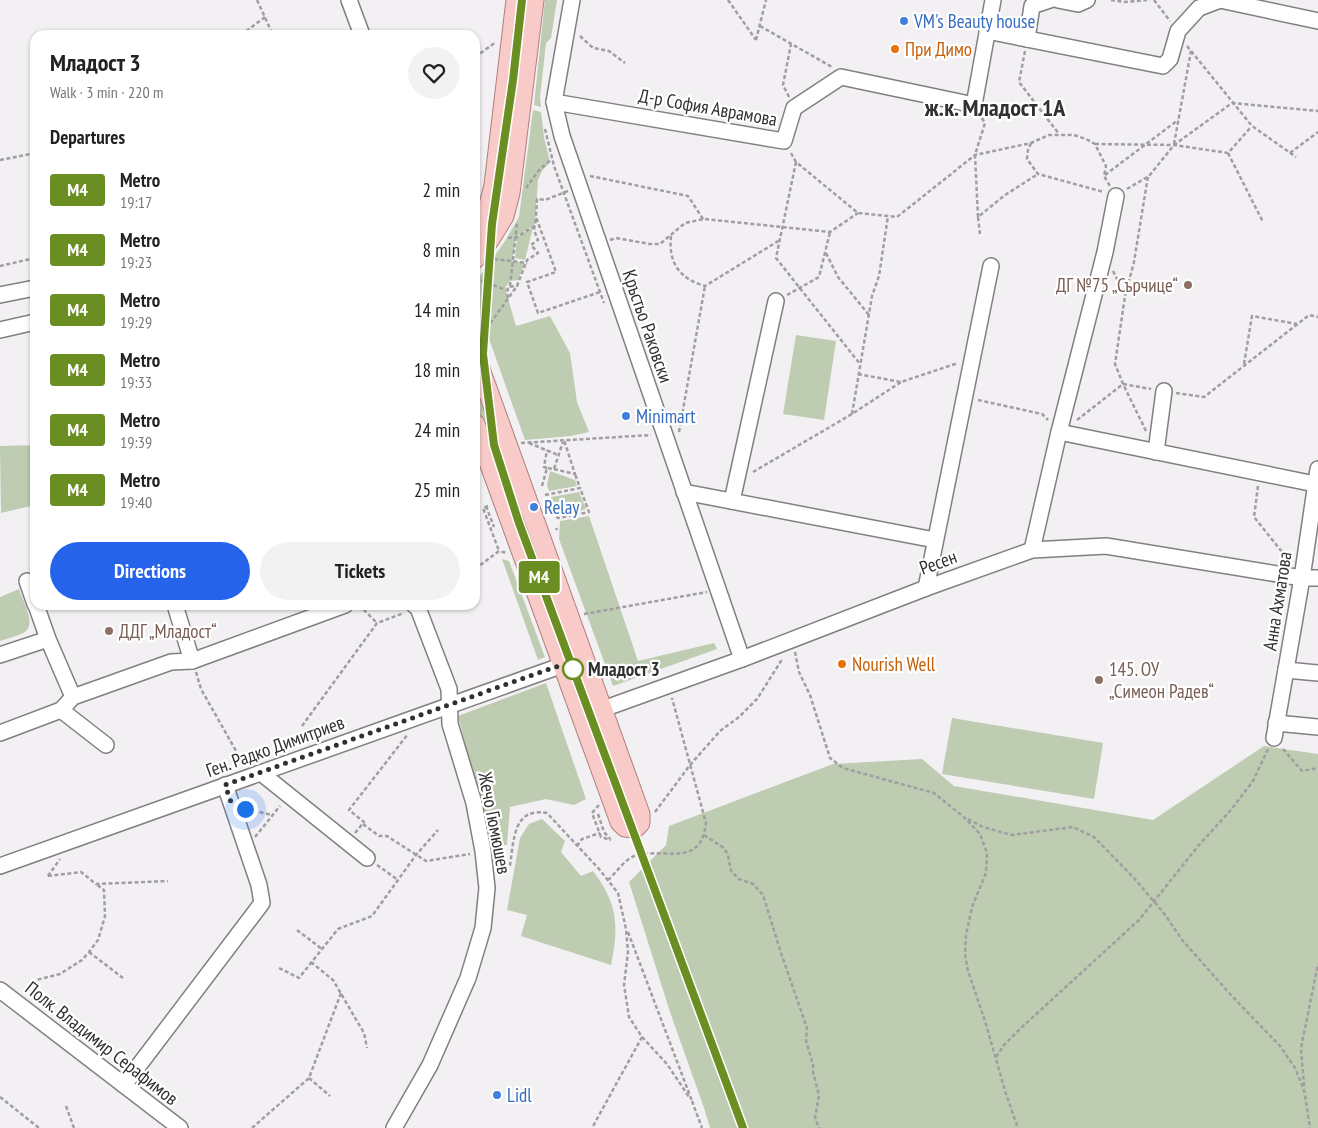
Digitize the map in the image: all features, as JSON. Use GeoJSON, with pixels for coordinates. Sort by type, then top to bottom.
{"type":"FeatureCollection","features":[{"type":"Feature","properties":{"kind":"main road"},"geometry":{"type":"LineString","coordinates":[[484,245],[489,205],[494,185],[516,0]]}},
{"type":"Feature","properties":{"kind":"main road"},"geometry":{"type":"LineString","coordinates":[[484,245],[504,216],[510,192],[534,0]]}},
{"type":"Feature","properties":{"kind":"main road"},"geometry":{"type":"LineString","coordinates":[[480,356],[641,817],[640,824],[635,828],[628,828],[620,822],[480,438]]}},
{"type":"Feature","properties":{"kind":"street"},"geometry":{"type":"LineString","coordinates":[[349,0],[360,30]]}},
{"type":"Feature","properties":{"kind":"street","name":"Кръстьо Раковски"},"geometry":{"type":"LineString","coordinates":[[572,0],[554,102],[562,136],[599,244],[672,433],[684,492],[742,659]]}},
{"type":"Feature","properties":{"kind":"street"},"geometry":{"type":"LineString","coordinates":[[842,77],[974,105],[993,0]]}},
{"type":"Feature","properties":{"kind":"street"},"geometry":{"type":"LineString","coordinates":[[1027,38],[1032,6],[1050,0]]}},
{"type":"Feature","properties":{"kind":"street"},"geometry":{"type":"LineString","coordinates":[[1058,0],[1078,4],[1087,0]]}},
{"type":"Feature","properties":{"kind":"street"},"geometry":{"type":"LineString","coordinates":[[987,31],[1163,66],[1169,62],[1178,31],[1199,8],[1220,0],[1318,21]]}},
{"type":"Feature","properties":{"kind":"street","name":"Д-р София Аврамова"},"geometry":{"type":"LineString","coordinates":[[554,102],[784,141],[794,108],[842,77]]}},
{"type":"Feature","properties":{"kind":"street"},"geometry":{"type":"LineString","coordinates":[[1032,550],[1059,432],[1105,252],[1116,196]]}},
{"type":"Feature","properties":{"kind":"street"},"geometry":{"type":"LineString","coordinates":[[926,588],[991,266]]}},
{"type":"Feature","properties":{"kind":"street"},"geometry":{"type":"LineString","coordinates":[[0,295],[30,289]]}},
{"type":"Feature","properties":{"kind":"street"},"geometry":{"type":"LineString","coordinates":[[732,502],[776,301]]}},
{"type":"Feature","properties":{"kind":"street"},"geometry":{"type":"LineString","coordinates":[[0,330],[30,323]]}},
{"type":"Feature","properties":{"kind":"street"},"geometry":{"type":"LineString","coordinates":[[1156,452],[1164,391]]}},
{"type":"Feature","properties":{"kind":"street"},"geometry":{"type":"LineString","coordinates":[[1059,432],[1259,473],[1316,477]]}},
{"type":"Feature","properties":{"kind":"street","name":"Анна Ахматова"},"geometry":{"type":"LineString","coordinates":[[1275,731],[1302,578],[1316,477]]}},
{"type":"Feature","properties":{"kind":"street"},"geometry":{"type":"LineString","coordinates":[[684,492],[935,540]]}},
{"type":"Feature","properties":{"kind":"street","name":"Ресен"},"geometry":{"type":"LineString","coordinates":[[603,709],[1032,550],[1106,546],[1302,578],[1318,578]]}},
{"type":"Feature","properties":{"kind":"street"},"geometry":{"type":"LineString","coordinates":[[26,581],[30,591]]}},
{"type":"Feature","properties":{"kind":"street"},"geometry":{"type":"LineString","coordinates":[[37,610],[73,697]]}},
{"type":"Feature","properties":{"kind":"street"},"geometry":{"type":"LineString","coordinates":[[177,610],[192,661]]}},
{"type":"Feature","properties":{"kind":"street"},"geometry":{"type":"LineString","coordinates":[[0,733],[61,710],[73,697],[171,662],[192,661],[331,610]]}},
{"type":"Feature","properties":{"kind":"street","name":"Жечо Гюмюшев"},"geometry":{"type":"LineString","coordinates":[[394,1128],[430,1065],[468,978],[483,928],[487,888],[483,851],[474,803],[450,724],[450,689],[419,610]]}},
{"type":"Feature","properties":{"kind":"street"},"geometry":{"type":"LineString","coordinates":[[0,655],[48,640]]}},
{"type":"Feature","properties":{"kind":"street","name":"Ген. Радко Димитриев"},"geometry":{"type":"LineString","coordinates":[[0,866],[563,665]]}},
{"type":"Feature","properties":{"kind":"street"},"geometry":{"type":"LineString","coordinates":[[1286,670],[1318,673]]}},
{"type":"Feature","properties":{"kind":"street"},"geometry":{"type":"LineString","coordinates":[[61,710],[106,745]]}},
{"type":"Feature","properties":{"kind":"street"},"geometry":{"type":"LineString","coordinates":[[1275,731],[1318,726]]}},
{"type":"Feature","properties":{"kind":"street"},"geometry":{"type":"LineString","coordinates":[[261,773],[367,858]]}},
{"type":"Feature","properties":{"kind":"street"},"geometry":{"type":"LineString","coordinates":[[124,1085],[262,903],[259,885],[225,785]]}},
{"type":"Feature","properties":{"kind":"street","name":"Полк. Владимир Серафимов"},"geometry":{"type":"LineString","coordinates":[[0,990],[180,1128]]}},
{"type":"Feature","properties":{"kind":"path"},"geometry":{"type":"LineString","coordinates":[[257,0],[271,30]]}},
{"type":"Feature","properties":{"kind":"path"},"geometry":{"type":"LineString","coordinates":[[728,0],[756,40],[766,0]]}},
{"type":"Feature","properties":{"kind":"path"},"geometry":{"type":"LineString","coordinates":[[1111,0],[1147,0]]}},
{"type":"Feature","properties":{"kind":"path"},"geometry":{"type":"LineString","coordinates":[[1154,0],[1191,51],[1252,126],[1296,157]]}},
{"type":"Feature","properties":{"kind":"path"},"geometry":{"type":"LineString","coordinates":[[247,30],[265,17]]}},
{"type":"Feature","properties":{"kind":"path"},"geometry":{"type":"LineString","coordinates":[[568,25],[593,48],[609,51],[625,63]]}},
{"type":"Feature","properties":{"kind":"path"},"geometry":{"type":"LineString","coordinates":[[760,26],[832,66],[842,77]]}},
{"type":"Feature","properties":{"kind":"path"},"geometry":{"type":"LineString","coordinates":[[1027,38],[1019,82],[1059,134]]}},
{"type":"Feature","properties":{"kind":"path"},"geometry":{"type":"LineString","coordinates":[[480,53],[496,42]]}},
{"type":"Feature","properties":{"kind":"path"},"geometry":{"type":"LineString","coordinates":[[783,85],[791,44]]}},
{"type":"Feature","properties":{"kind":"path"},"geometry":{"type":"LineString","coordinates":[[1174,145],[1191,51]]}},
{"type":"Feature","properties":{"kind":"path"},"geometry":{"type":"LineString","coordinates":[[1031,143],[1027,159],[1038,174],[1116,196],[1148,176],[1174,145],[1232,103],[1318,111]]}},
{"type":"Feature","properties":{"kind":"path"},"geometry":{"type":"LineString","coordinates":[[974,105],[985,122],[975,155],[980,234]]}},
{"type":"Feature","properties":{"kind":"path"},"geometry":{"type":"LineString","coordinates":[[1104,176],[1178,120]]}},
{"type":"Feature","properties":{"kind":"path"},"geometry":{"type":"LineString","coordinates":[[1228,153],[1252,126]]}},
{"type":"Feature","properties":{"kind":"path"},"geometry":{"type":"LineString","coordinates":[[1290,153],[1318,132]]}},
{"type":"Feature","properties":{"kind":"path"},"geometry":{"type":"LineString","coordinates":[[784,141],[796,162],[858,213],[897,217],[975,155],[1031,143],[1049,134],[1074,135],[1096,144],[1174,145],[1228,153]]}},
{"type":"Feature","properties":{"kind":"path"},"geometry":{"type":"LineString","coordinates":[[1096,144],[1106,166],[1104,176],[1116,196]]}},
{"type":"Feature","properties":{"kind":"path"},"geometry":{"type":"LineString","coordinates":[[1228,153],[1263,222]]}},
{"type":"Feature","properties":{"kind":"path"},"geometry":{"type":"LineString","coordinates":[[0,160],[30,154]]}},
{"type":"Feature","properties":{"kind":"path"},"geometry":{"type":"LineString","coordinates":[[524,192],[540,170],[552,158]]}},
{"type":"Feature","properties":{"kind":"path"},"geometry":{"type":"LineString","coordinates":[[796,162],[776,258],[860,364]]}},
{"type":"Feature","properties":{"kind":"path"},"geometry":{"type":"LineString","coordinates":[[554,166],[604,304]]}},
{"type":"Feature","properties":{"kind":"path"},"geometry":{"type":"LineString","coordinates":[[574,172],[688,196],[704,219]]}},
{"type":"Feature","properties":{"kind":"path"},"geometry":{"type":"LineString","coordinates":[[978,217],[1005,195],[1038,174]]}},
{"type":"Feature","properties":{"kind":"path"},"geometry":{"type":"LineString","coordinates":[[1148,176],[1134,262],[1125,296],[1115,364],[1156,452]]}},
{"type":"Feature","properties":{"kind":"path"},"geometry":{"type":"LineString","coordinates":[[480,342],[516,286],[527,263],[526,260],[538,254],[532,245],[538,240],[534,230],[537,200],[545,200],[579,187]]}},
{"type":"Feature","properties":{"kind":"path"},"geometry":{"type":"LineString","coordinates":[[599,244],[616,238],[660,244],[685,223],[704,219],[830,232],[858,213]]}},
{"type":"Feature","properties":{"kind":"path"},"geometry":{"type":"LineString","coordinates":[[852,414],[872,296],[879,276],[888,216]]}},
{"type":"Feature","properties":{"kind":"path"},"geometry":{"type":"LineString","coordinates":[[536,217],[556,272],[527,282],[538,314],[600,292]]}},
{"type":"Feature","properties":{"kind":"path"},"geometry":{"type":"LineString","coordinates":[[506,290],[510,286],[518,220]]}},
{"type":"Feature","properties":{"kind":"path"},"geometry":{"type":"LineString","coordinates":[[484,245],[517,237],[536,224]]}},
{"type":"Feature","properties":{"kind":"path"},"geometry":{"type":"LineString","coordinates":[[776,301],[819,277],[830,232]]}},
{"type":"Feature","properties":{"kind":"path"},"geometry":{"type":"LineString","coordinates":[[671,236],[670,248],[674,262],[681,274],[692,282],[705,286]]}},
{"type":"Feature","properties":{"kind":"path"},"geometry":{"type":"LineString","coordinates":[[517,443],[672,433],[705,286],[780,240]]}},
{"type":"Feature","properties":{"kind":"path"},"geometry":{"type":"LineString","coordinates":[[484,245],[513,260],[527,263]]}},
{"type":"Feature","properties":{"kind":"path"},"geometry":{"type":"LineString","coordinates":[[826,251],[838,277],[869,315]]}},
{"type":"Feature","properties":{"kind":"path"},"geometry":{"type":"LineString","coordinates":[[1105,252],[1125,296]]}},
{"type":"Feature","properties":{"kind":"path"},"geometry":{"type":"LineString","coordinates":[[0,266],[30,259]]}},
{"type":"Feature","properties":{"kind":"path"},"geometry":{"type":"LineString","coordinates":[[480,280],[506,290]]}},
{"type":"Feature","properties":{"kind":"path"},"geometry":{"type":"LineString","coordinates":[[510,286],[516,286]]}},
{"type":"Feature","properties":{"kind":"path"},"geometry":{"type":"LineString","coordinates":[[506,290],[508,298]]}},
{"type":"Feature","properties":{"kind":"path"},"geometry":{"type":"LineString","coordinates":[[964,397],[1042,414],[1059,432],[1123,384],[1204,397],[1309,315],[1318,317]]}},
{"type":"Feature","properties":{"kind":"path"},"geometry":{"type":"LineString","coordinates":[[1244,366],[1252,316],[1297,324]]}},
{"type":"Feature","properties":{"kind":"path"},"geometry":{"type":"LineString","coordinates":[[736,482],[852,414],[901,382],[972,359]]}},
{"type":"Feature","properties":{"kind":"path"},"geometry":{"type":"LineString","coordinates":[[858,374],[901,382]]}},
{"type":"Feature","properties":{"kind":"path"},"geometry":{"type":"LineString","coordinates":[[554,469],[564,440]]}},
{"type":"Feature","properties":{"kind":"path"},"geometry":{"type":"LineString","coordinates":[[551,513],[558,518],[589,512],[564,440]]}},
{"type":"Feature","properties":{"kind":"path"},"geometry":{"type":"LineString","coordinates":[[528,442],[558,455]]}},
{"type":"Feature","properties":{"kind":"path"},"geometry":{"type":"LineString","coordinates":[[547,450],[544,467],[576,474]]}},
{"type":"Feature","properties":{"kind":"path"},"geometry":{"type":"LineString","coordinates":[[542,486],[547,468]]}},
{"type":"Feature","properties":{"kind":"path"},"geometry":{"type":"LineString","coordinates":[[1259,473],[1254,517],[1302,578]]}},
{"type":"Feature","properties":{"kind":"path"},"geometry":{"type":"LineString","coordinates":[[545,495],[580,488]]}},
{"type":"Feature","properties":{"kind":"path"},"geometry":{"type":"LineString","coordinates":[[493,504],[483,508],[499,551]]}},
{"type":"Feature","properties":{"kind":"path"},"geometry":{"type":"LineString","coordinates":[[486,506],[494,527]]}},
{"type":"Feature","properties":{"kind":"path"},"geometry":{"type":"LineString","coordinates":[[499,551],[511,554]]}},
{"type":"Feature","properties":{"kind":"path"},"geometry":{"type":"LineString","coordinates":[[480,565],[499,551]]}},
{"type":"Feature","properties":{"kind":"path"},"geometry":{"type":"LineString","coordinates":[[580,615],[718,590]]}},
{"type":"Feature","properties":{"kind":"path"},"geometry":{"type":"LineString","coordinates":[[363,610],[377,623]]}},
{"type":"Feature","properties":{"kind":"path"},"geometry":{"type":"LineString","coordinates":[[302,726],[377,623],[408,610]]}},
{"type":"Feature","properties":{"kind":"path"},"geometry":{"type":"LineString","coordinates":[[656,812],[690,765],[720,731],[756,699],[781,661],[787,641]]}},
{"type":"Feature","properties":{"kind":"path"},"geometry":{"type":"LineString","coordinates":[[787,641],[810,695],[830,758],[843,768],[934,793],[965,818],[980,834],[987,852],[986,873],[972,907],[966,935],[965,954],[968,971],[986,1021],[1006,1094],[1018,1128]]}},
{"type":"Feature","properties":{"kind":"path"},"geometry":{"type":"LineString","coordinates":[[192,661],[201,689],[246,768],[261,773]]}},
{"type":"Feature","properties":{"kind":"path"},"geometry":{"type":"LineString","coordinates":[[608,880],[629,859],[636,855],[652,853],[676,855],[690,851],[700,844],[704,834],[706,823],[668,686]]}},
{"type":"Feature","properties":{"kind":"path"},"geometry":{"type":"LineString","coordinates":[[996,1057],[1004,1045],[1021,1028],[1139,920],[1199,845],[1230,812],[1253,781],[1275,731]]}},
{"type":"Feature","properties":{"kind":"path"},"geometry":{"type":"LineString","coordinates":[[1275,731],[1302,771],[1318,768]]}},
{"type":"Feature","properties":{"kind":"path"},"geometry":{"type":"LineString","coordinates":[[348,842],[364,822],[349,810],[409,733]]}},
{"type":"Feature","properties":{"kind":"path"},"geometry":{"type":"LineString","coordinates":[[246,848],[288,795]]}},
{"type":"Feature","properties":{"kind":"path"},"geometry":{"type":"LineString","coordinates":[[232,805],[272,815]]}},
{"type":"Feature","properties":{"kind":"path"},"geometry":{"type":"LineString","coordinates":[[598,814],[604,832],[611,840],[601,837],[592,813],[599,806]]}},
{"type":"Feature","properties":{"kind":"path"},"geometry":{"type":"LineString","coordinates":[[485,873],[500,873],[510,865],[517,826],[524,816],[537,811],[547,813],[608,880],[618,892],[626,929],[628,952],[624,985],[629,1017],[642,1037],[667,1064],[692,1101]]}},
{"type":"Feature","properties":{"kind":"path"},"geometry":{"type":"LineString","coordinates":[[965,818],[983,827],[1012,835],[1073,827],[1094,837],[1133,877],[1183,941],[1230,994],[1280,1046],[1295,1068],[1304,1090]]}},
{"type":"Feature","properties":{"kind":"path"},"geometry":{"type":"LineString","coordinates":[[362,824],[379,836],[387,836],[426,861],[483,851]]}},
{"type":"Feature","properties":{"kind":"path"},"geometry":{"type":"LineString","coordinates":[[279,968],[299,978],[338,929],[372,916],[416,854],[438,830]]}},
{"type":"Feature","properties":{"kind":"path"},"geometry":{"type":"LineString","coordinates":[[577,846],[582,839],[600,833]]}},
{"type":"Feature","properties":{"kind":"path"},"geometry":{"type":"LineString","coordinates":[[704,834],[724,848],[728,855],[731,871],[739,879],[753,884],[763,895],[807,1028],[806,1041],[813,1064],[819,1096],[815,1118],[819,1128]]}},
{"type":"Feature","properties":{"kind":"path"},"geometry":{"type":"LineString","coordinates":[[367,858],[398,880]]}},
{"type":"Feature","properties":{"kind":"path"},"geometry":{"type":"LineString","coordinates":[[17,1003],[36,980],[60,974],[82,960],[98,940],[105,916],[104,890],[81,872],[48,876]]}},
{"type":"Feature","properties":{"kind":"path"},"geometry":{"type":"LineString","coordinates":[[96,884],[168,881]]}},
{"type":"Feature","properties":{"kind":"path"},"geometry":{"type":"LineString","coordinates":[[626,929],[702,1128]]}},
{"type":"Feature","properties":{"kind":"path"},"geometry":{"type":"LineString","coordinates":[[297,930],[322,949]]}},
{"type":"Feature","properties":{"kind":"path"},"geometry":{"type":"LineString","coordinates":[[89,952],[123,978]]}},
{"type":"Feature","properties":{"kind":"path"},"geometry":{"type":"LineString","coordinates":[[311,962],[333,980],[364,1032],[367,1048]]}},
{"type":"Feature","properties":{"kind":"path"},"geometry":{"type":"LineString","coordinates":[[1310,1128],[1304,1090],[1301,1048],[1318,964]]}},
{"type":"Feature","properties":{"kind":"path"},"geometry":{"type":"LineString","coordinates":[[252,1128],[309,1078],[340,993]]}},
{"type":"Feature","properties":{"kind":"path"},"geometry":{"type":"LineString","coordinates":[[592,1128],[642,1037]]}},
{"type":"Feature","properties":{"kind":"path"},"geometry":{"type":"LineString","coordinates":[[309,1078],[330,1096]]}},
{"type":"Feature","properties":{"kind":"path"},"geometry":{"type":"LineString","coordinates":[[0,1097],[39,1128]]}},
{"type":"Feature","properties":{"kind":"path"},"geometry":{"type":"LineString","coordinates":[[66,1106],[74,1128]]}},
{"type":"Feature","properties":{"kind":"green space"},"geometry":{"type":"Polygon","coordinates":[[[545,0],[557,0],[551,38],[546,43],[540,97],[541,107],[534,105],[545,0]]]}},
{"type":"Feature","properties":{"kind":"green space"},"geometry":{"type":"Polygon","coordinates":[[[533,110],[541,112],[550,162],[542,171],[538,180],[535,224],[516,237],[512,261],[525,263],[518,280],[510,281],[505,288],[516,326],[550,316],[570,353],[577,402],[589,432],[571,436],[525,440],[480,314],[480,276],[505,241],[519,217],[533,110]]]}},
{"type":"Feature","properties":{"kind":"green space"},"geometry":{"type":"Polygon","coordinates":[[[533,227],[525,260],[515,258],[517,237],[533,227]]]}},
{"type":"Feature","properties":{"kind":"green space"},"geometry":{"type":"Polygon","coordinates":[[[796,335],[836,341],[824,420],[783,414],[796,335]]]}},
{"type":"Feature","properties":{"kind":"green space"},"geometry":{"type":"Polygon","coordinates":[[[480,391],[627,798],[622,800],[480,415],[480,391]]]}},
{"type":"Feature","properties":{"kind":"green space"},"geometry":{"type":"Polygon","coordinates":[[[30,445],[30,506],[1,513],[0,446],[30,445]]]}},
{"type":"Feature","properties":{"kind":"green space"},"geometry":{"type":"Polygon","coordinates":[[[550,471],[575,480],[577,486],[549,491],[547,485],[550,471]]]}},
{"type":"Feature","properties":{"kind":"green space"},"geometry":{"type":"Polygon","coordinates":[[[579,492],[586,509],[558,516],[551,497],[579,492]]]}},
{"type":"Feature","properties":{"kind":"green space"},"geometry":{"type":"Polygon","coordinates":[[[589,516],[638,661],[714,643],[717,649],[613,686],[559,539],[560,521],[589,516]]]}},
{"type":"Feature","properties":{"kind":"green space"},"geometry":{"type":"Polygon","coordinates":[[[502,559],[509,561],[545,657],[538,660],[502,559]]]}},
{"type":"Feature","properties":{"kind":"green space"},"geometry":{"type":"Polygon","coordinates":[[[19,589],[29,617],[29,627],[21,634],[0,641],[0,597],[19,589]]]}},
{"type":"Feature","properties":{"kind":"green space"},"geometry":{"type":"Polygon","coordinates":[[[546,683],[586,799],[574,805],[546,799],[510,807],[507,845],[490,845],[458,716],[546,683]]]}},
{"type":"Feature","properties":{"kind":"green space"},"geometry":{"type":"Polygon","coordinates":[[[952,718],[1103,743],[1094,799],[942,774],[952,718]]]}},
{"type":"Feature","properties":{"kind":"green space"},"geometry":{"type":"Polygon","coordinates":[[[1264,746],[1318,754],[1318,1128],[710,1128],[670,1012],[629,882],[666,845],[669,826],[833,764],[922,759],[954,786],[1153,820],[1264,746]]]}},
{"type":"Feature","properties":{"kind":"green space"},"geometry":{"type":"Polygon","coordinates":[[[542,819],[565,841],[561,852],[581,876],[593,871],[607,894],[612,905],[615,926],[614,951],[611,965],[521,936],[527,915],[507,910],[520,838],[529,824],[542,819]]]}},
{"type":"Feature","properties":{"kind":"metro line","name":"M4"},"geometry":{"type":"LineString","coordinates":[[522,0],[513,80],[492,224],[483,354],[494,445],[519,523],[743,1128]]}},
{"type":"Feature","properties":{"kind":"place","name":"VM's Beauty house"},"geometry":{"type":"Point","coordinates":[904,21]}},
{"type":"Feature","properties":{"kind":"place","name":"При Димо"},"geometry":{"type":"Point","coordinates":[895,49]}},
{"type":"Feature","properties":{"kind":"place","name":"ДГ №75 „Сърчице“"},"geometry":{"type":"Point","coordinates":[1188,285]}},
{"type":"Feature","properties":{"kind":"place","name":"Minimart"},"geometry":{"type":"Point","coordinates":[626,416]}},
{"type":"Feature","properties":{"kind":"place","name":"Relay"},"geometry":{"type":"Point","coordinates":[534,507]}},
{"type":"Feature","properties":{"kind":"place","name":"ДДГ „Младост“"},"geometry":{"type":"Point","coordinates":[109,631]}},
{"type":"Feature","properties":{"kind":"place","name":"Nourish Well"},"geometry":{"type":"Point","coordinates":[842,664]}},
{"type":"Feature","properties":{"kind":"place","name":"Младост 3"},"geometry":{"type":"Point","coordinates":[573,669]}},
{"type":"Feature","properties":{"kind":"place","name":"145. ОУ „Симеон Радев“"},"geometry":{"type":"Point","coordinates":[1099,680]}},
{"type":"Feature","properties":{"kind":"place","name":"Lidl"},"geometry":{"type":"Point","coordinates":[497,1095]}},
{"type":"Feature","properties":{"kind":"district","name":"ж.к. Младост 1А"},"geometry":{"type":"Point","coordinates":[995,108]}},
{"type":"Feature","properties":{"kind":"route"},"geometry":{"type":"LineString","coordinates":[[245,809],[232,805],[225,785],[552,668],[563,665],[573,669]]}}]}
